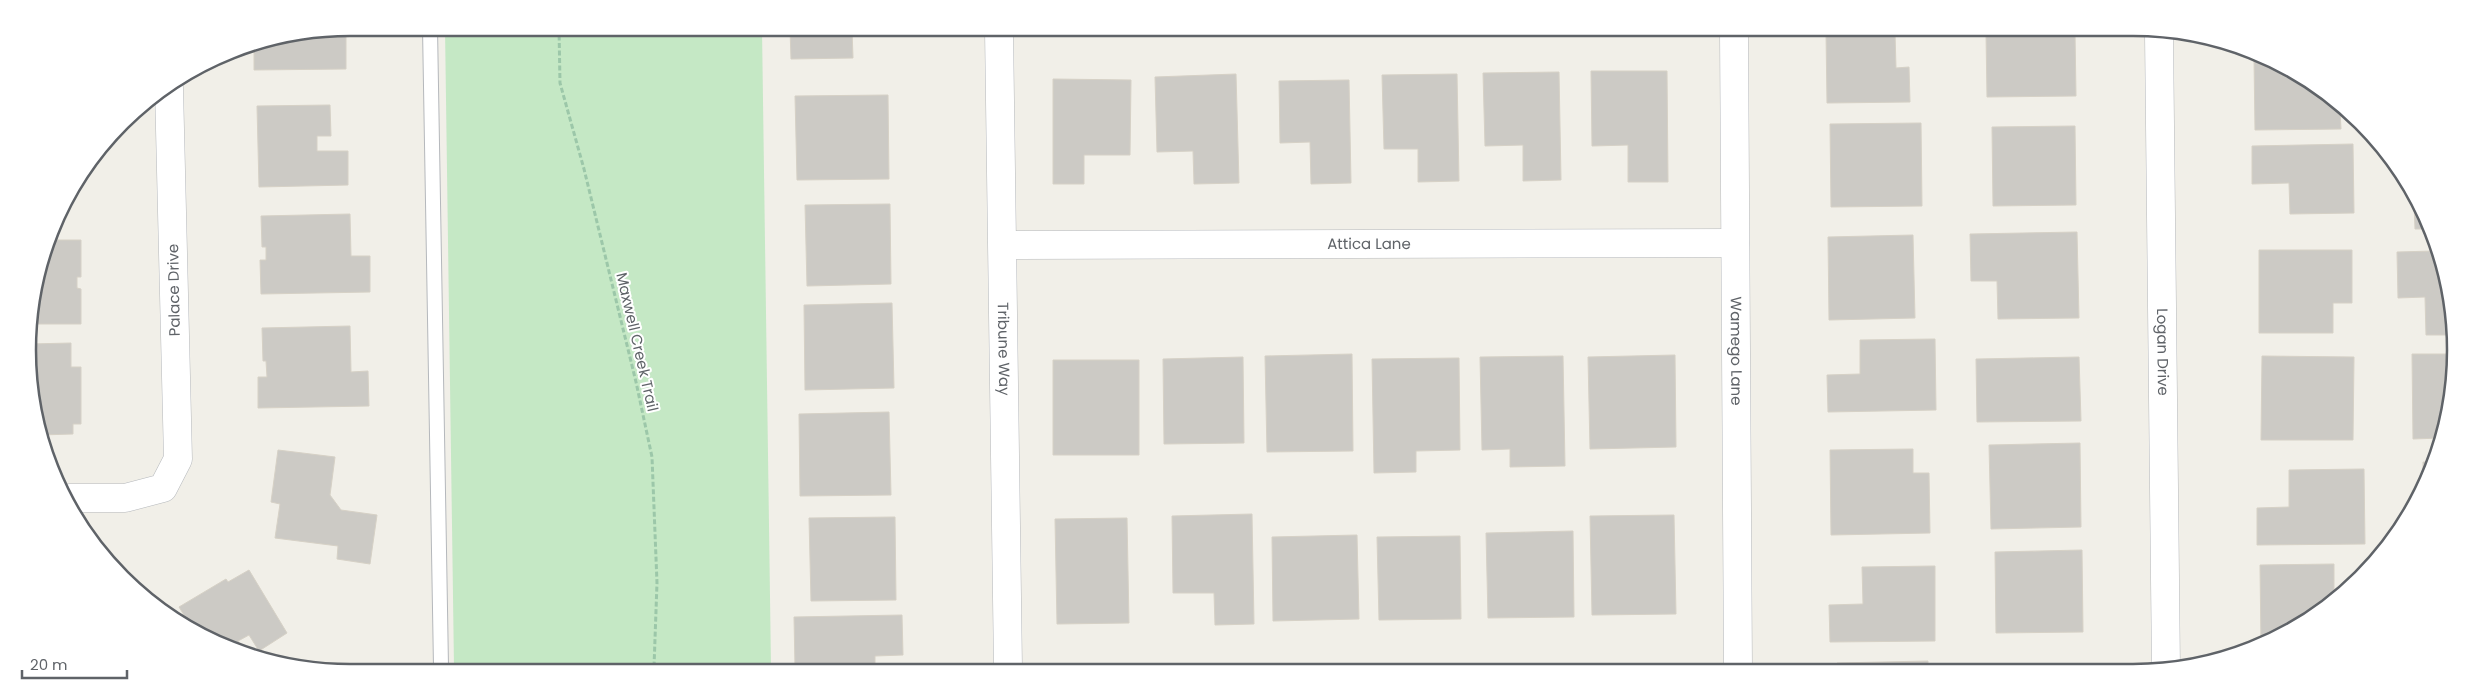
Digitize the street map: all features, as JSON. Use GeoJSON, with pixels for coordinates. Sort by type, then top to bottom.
{"type":"FeatureCollection","features":[{"type":"Feature","properties":{"kind":"street","name":"Tribune Way"},"geometry":{"type":"LineString","coordinates":[[999,36],[1004,245],[1008,664]]}},
{"type":"Feature","properties":{"kind":"street","name":"Wamego Lane"},"geometry":{"type":"LineString","coordinates":[[1734,36],[1738,664]]}},
{"type":"Feature","properties":{"kind":"street","name":"Logan Drive"},"geometry":{"type":"LineString","coordinates":[[2159,38],[2166,662]]}},
{"type":"Feature","properties":{"kind":"street","name":"Palace Drive"},"geometry":{"type":"LineString","coordinates":[[74,498],[125,498],[163,488],[178,459],[168,95]]}},
{"type":"Feature","properties":{"kind":"street","name":"Attica Lane"},"geometry":{"type":"LineString","coordinates":[[1004,245],[1735,243]]}},
{"type":"Feature","properties":{"kind":"lane"},"geometry":{"type":"LineString","coordinates":[[430,36],[441,664]]}},
{"type":"Feature","properties":{"kind":"path","name":"Maxwell Creek Trail"},"geometry":{"type":"LineString","coordinates":[[559,36],[560,83],[589,188],[636,382],[652,457],[657,583],[654,664]]}},
{"type":"Feature","properties":{"kind":"green space"},"geometry":{"type":"Polygon","coordinates":[[[445,36],[762,36],[771,664],[454,664],[445,36]]]}},
{"type":"Feature","properties":{"kind":"building"},"geometry":{"type":"Polygon","coordinates":[[[346,36],[346,69],[254,70],[254,52],[289,42],[346,36]]]}},
{"type":"Feature","properties":{"kind":"building"},"geometry":{"type":"Polygon","coordinates":[[[790,36],[852,36],[853,58],[791,59],[790,36]]]}},
{"type":"Feature","properties":{"kind":"building"},"geometry":{"type":"Polygon","coordinates":[[[1826,36],[1895,36],[1896,68],[1909,67],[1910,102],[1827,103],[1826,36]]]}},
{"type":"Feature","properties":{"kind":"building"},"geometry":{"type":"Polygon","coordinates":[[[1986,36],[2075,36],[2076,96],[1987,97],[1986,36]]]}},
{"type":"Feature","properties":{"kind":"building"},"geometry":{"type":"Polygon","coordinates":[[[2254,60],[2290,78],[2340,114],[2341,129],[2255,130],[2254,60]]]}},
{"type":"Feature","properties":{"kind":"building"},"geometry":{"type":"Polygon","coordinates":[[[1591,71],[1667,71],[1668,182],[1628,182],[1628,145],[1592,146],[1591,71]]]}},
{"type":"Feature","properties":{"kind":"building"},"geometry":{"type":"Polygon","coordinates":[[[1559,72],[1561,180],[1523,181],[1523,145],[1485,146],[1483,73],[1559,72]]]}},
{"type":"Feature","properties":{"kind":"building"},"geometry":{"type":"Polygon","coordinates":[[[1236,74],[1239,183],[1194,184],[1193,151],[1157,152],[1155,77],[1236,74]]]}},
{"type":"Feature","properties":{"kind":"building"},"geometry":{"type":"Polygon","coordinates":[[[1457,74],[1459,181],[1418,182],[1418,149],[1384,149],[1382,75],[1457,74]]]}},
{"type":"Feature","properties":{"kind":"building"},"geometry":{"type":"Polygon","coordinates":[[[1053,79],[1131,80],[1130,155],[1084,155],[1084,184],[1053,184],[1053,79]]]}},
{"type":"Feature","properties":{"kind":"building"},"geometry":{"type":"Polygon","coordinates":[[[1349,80],[1351,183],[1311,184],[1310,142],[1280,143],[1279,81],[1349,80]]]}},
{"type":"Feature","properties":{"kind":"building"},"geometry":{"type":"Polygon","coordinates":[[[888,95],[889,179],[797,180],[795,96],[888,95]]]}},
{"type":"Feature","properties":{"kind":"building"},"geometry":{"type":"Polygon","coordinates":[[[330,105],[331,136],[317,136],[317,151],[348,151],[348,185],[259,187],[257,106],[330,105]]]}},
{"type":"Feature","properties":{"kind":"building"},"geometry":{"type":"Polygon","coordinates":[[[1921,123],[1922,206],[1831,207],[1830,124],[1921,123]]]}},
{"type":"Feature","properties":{"kind":"building"},"geometry":{"type":"Polygon","coordinates":[[[2075,126],[2076,205],[1993,206],[1992,127],[2075,126]]]}},
{"type":"Feature","properties":{"kind":"building"},"geometry":{"type":"Polygon","coordinates":[[[2353,144],[2354,213],[2290,214],[2289,183],[2252,184],[2252,146],[2353,144]]]}},
{"type":"Feature","properties":{"kind":"building"},"geometry":{"type":"Polygon","coordinates":[[[890,204],[891,284],[807,286],[805,205],[890,204]]]}},
{"type":"Feature","properties":{"kind":"building"},"geometry":{"type":"Polygon","coordinates":[[[2414,212],[2423,229],[2415,229],[2414,212]]]}},
{"type":"Feature","properties":{"kind":"building"},"geometry":{"type":"Polygon","coordinates":[[[350,214],[351,256],[370,256],[370,292],[261,294],[260,260],[266,260],[266,247],[262,247],[261,216],[350,214]]]}},
{"type":"Feature","properties":{"kind":"building"},"geometry":{"type":"Polygon","coordinates":[[[2077,232],[2079,318],[1998,319],[1997,281],[1971,281],[1970,234],[2077,232]]]}},
{"type":"Feature","properties":{"kind":"building"},"geometry":{"type":"Polygon","coordinates":[[[1913,235],[1915,318],[1829,320],[1828,237],[1913,235]]]}},
{"type":"Feature","properties":{"kind":"building"},"geometry":{"type":"Polygon","coordinates":[[[56,240],[81,240],[81,277],[77,277],[77,288],[81,289],[81,324],[38,324],[42,289],[56,240]]]}},
{"type":"Feature","properties":{"kind":"building"},"geometry":{"type":"Polygon","coordinates":[[[2259,250],[2352,250],[2352,303],[2333,303],[2333,333],[2259,333],[2259,250]]]}},
{"type":"Feature","properties":{"kind":"building"},"geometry":{"type":"Polygon","coordinates":[[[2431,251],[2441,289],[2446,335],[2426,335],[2425,297],[2398,298],[2397,252],[2431,251]]]}},
{"type":"Feature","properties":{"kind":"building"},"geometry":{"type":"Polygon","coordinates":[[[892,303],[894,388],[805,390],[804,305],[892,303]]]}},
{"type":"Feature","properties":{"kind":"building"},"geometry":{"type":"Polygon","coordinates":[[[350,326],[351,372],[368,371],[369,406],[258,408],[258,377],[267,377],[266,361],[263,361],[262,328],[350,326]]]}},
{"type":"Feature","properties":{"kind":"building"},"geometry":{"type":"Polygon","coordinates":[[[1935,339],[1936,410],[1828,412],[1827,375],[1860,374],[1860,340],[1935,339]]]}},
{"type":"Feature","properties":{"kind":"building"},"geometry":{"type":"Polygon","coordinates":[[[71,343],[71,367],[81,367],[81,424],[73,424],[73,434],[48,435],[39,391],[36,344],[71,343]]]}},
{"type":"Feature","properties":{"kind":"building"},"geometry":{"type":"Polygon","coordinates":[[[1352,354],[1353,451],[1267,452],[1265,356],[1352,354]]]}},
{"type":"Feature","properties":{"kind":"building"},"geometry":{"type":"Polygon","coordinates":[[[2412,354],[2447,354],[2441,411],[2434,438],[2413,439],[2412,354]]]}},
{"type":"Feature","properties":{"kind":"building"},"geometry":{"type":"Polygon","coordinates":[[[1675,355],[1676,447],[1590,449],[1588,357],[1675,355]]]}},
{"type":"Feature","properties":{"kind":"building"},"geometry":{"type":"Polygon","coordinates":[[[1563,356],[1565,466],[1510,467],[1510,449],[1482,450],[1480,357],[1563,356]]]}},
{"type":"Feature","properties":{"kind":"building"},"geometry":{"type":"Polygon","coordinates":[[[2262,356],[2354,357],[2353,440],[2261,440],[2262,356]]]}},
{"type":"Feature","properties":{"kind":"building"},"geometry":{"type":"Polygon","coordinates":[[[1243,357],[1244,443],[1164,444],[1163,359],[1243,357]]]}},
{"type":"Feature","properties":{"kind":"building"},"geometry":{"type":"Polygon","coordinates":[[[2079,357],[2081,421],[1977,422],[1976,359],[2079,357]]]}},
{"type":"Feature","properties":{"kind":"building"},"geometry":{"type":"Polygon","coordinates":[[[1459,358],[1460,450],[1416,451],[1416,472],[1374,473],[1372,359],[1459,358]]]}},
{"type":"Feature","properties":{"kind":"building"},"geometry":{"type":"Polygon","coordinates":[[[1053,360],[1139,360],[1139,455],[1053,455],[1053,360]]]}},
{"type":"Feature","properties":{"kind":"building"},"geometry":{"type":"Polygon","coordinates":[[[889,412],[891,495],[800,496],[799,414],[889,412]]]}},
{"type":"Feature","properties":{"kind":"building"},"geometry":{"type":"Polygon","coordinates":[[[2080,443],[2081,527],[1991,529],[1989,445],[2080,443]]]}},
{"type":"Feature","properties":{"kind":"building"},"geometry":{"type":"Polygon","coordinates":[[[1913,449],[1913,473],[1929,473],[1930,533],[1831,535],[1830,450],[1913,449]]]}},
{"type":"Feature","properties":{"kind":"building"},"geometry":{"type":"Polygon","coordinates":[[[278,450],[335,457],[330,495],[341,510],[377,515],[370,564],[337,559],[338,546],[275,538],[280,504],[271,502],[278,450]]]}},
{"type":"Feature","properties":{"kind":"building"},"geometry":{"type":"Polygon","coordinates":[[[2364,469],[2365,544],[2257,545],[2257,508],[2289,507],[2289,470],[2364,469]]]}},
{"type":"Feature","properties":{"kind":"building"},"geometry":{"type":"Polygon","coordinates":[[[1252,514],[1254,624],[1215,625],[1214,593],[1173,593],[1172,516],[1252,514]]]}},
{"type":"Feature","properties":{"kind":"building"},"geometry":{"type":"Polygon","coordinates":[[[1674,515],[1676,614],[1592,615],[1590,516],[1674,515]]]}},
{"type":"Feature","properties":{"kind":"building"},"geometry":{"type":"Polygon","coordinates":[[[895,517],[896,600],[811,601],[809,518],[895,517]]]}},
{"type":"Feature","properties":{"kind":"building"},"geometry":{"type":"Polygon","coordinates":[[[1127,518],[1129,623],[1057,624],[1055,519],[1127,518]]]}},
{"type":"Feature","properties":{"kind":"building"},"geometry":{"type":"Polygon","coordinates":[[[1573,531],[1574,617],[1488,618],[1486,533],[1573,531]]]}},
{"type":"Feature","properties":{"kind":"building"},"geometry":{"type":"Polygon","coordinates":[[[1357,535],[1359,619],[1273,621],[1272,537],[1357,535]]]}},
{"type":"Feature","properties":{"kind":"building"},"geometry":{"type":"Polygon","coordinates":[[[1460,536],[1461,619],[1379,620],[1377,537],[1460,536]]]}},
{"type":"Feature","properties":{"kind":"building"},"geometry":{"type":"Polygon","coordinates":[[[2082,550],[2083,632],[1996,633],[1995,552],[2082,550]]]}},
{"type":"Feature","properties":{"kind":"building"},"geometry":{"type":"Polygon","coordinates":[[[2334,564],[2334,591],[2290,622],[2261,636],[2260,565],[2334,564]]]}},
{"type":"Feature","properties":{"kind":"building"},"geometry":{"type":"Polygon","coordinates":[[[1935,566],[1935,641],[1830,642],[1829,605],[1863,604],[1862,567],[1935,566]]]}},
{"type":"Feature","properties":{"kind":"building"},"geometry":{"type":"Polygon","coordinates":[[[249,570],[287,633],[260,650],[249,635],[238,641],[240,644],[185,617],[179,607],[226,579],[228,582],[249,570]]]}},
{"type":"Feature","properties":{"kind":"building"},"geometry":{"type":"Polygon","coordinates":[[[902,615],[903,655],[875,656],[875,664],[795,664],[794,617],[902,615]]]}},
{"type":"Feature","properties":{"kind":"building"},"geometry":{"type":"Polygon","coordinates":[[[1928,661],[1928,664],[1837,663],[1928,661]]]}}]}
